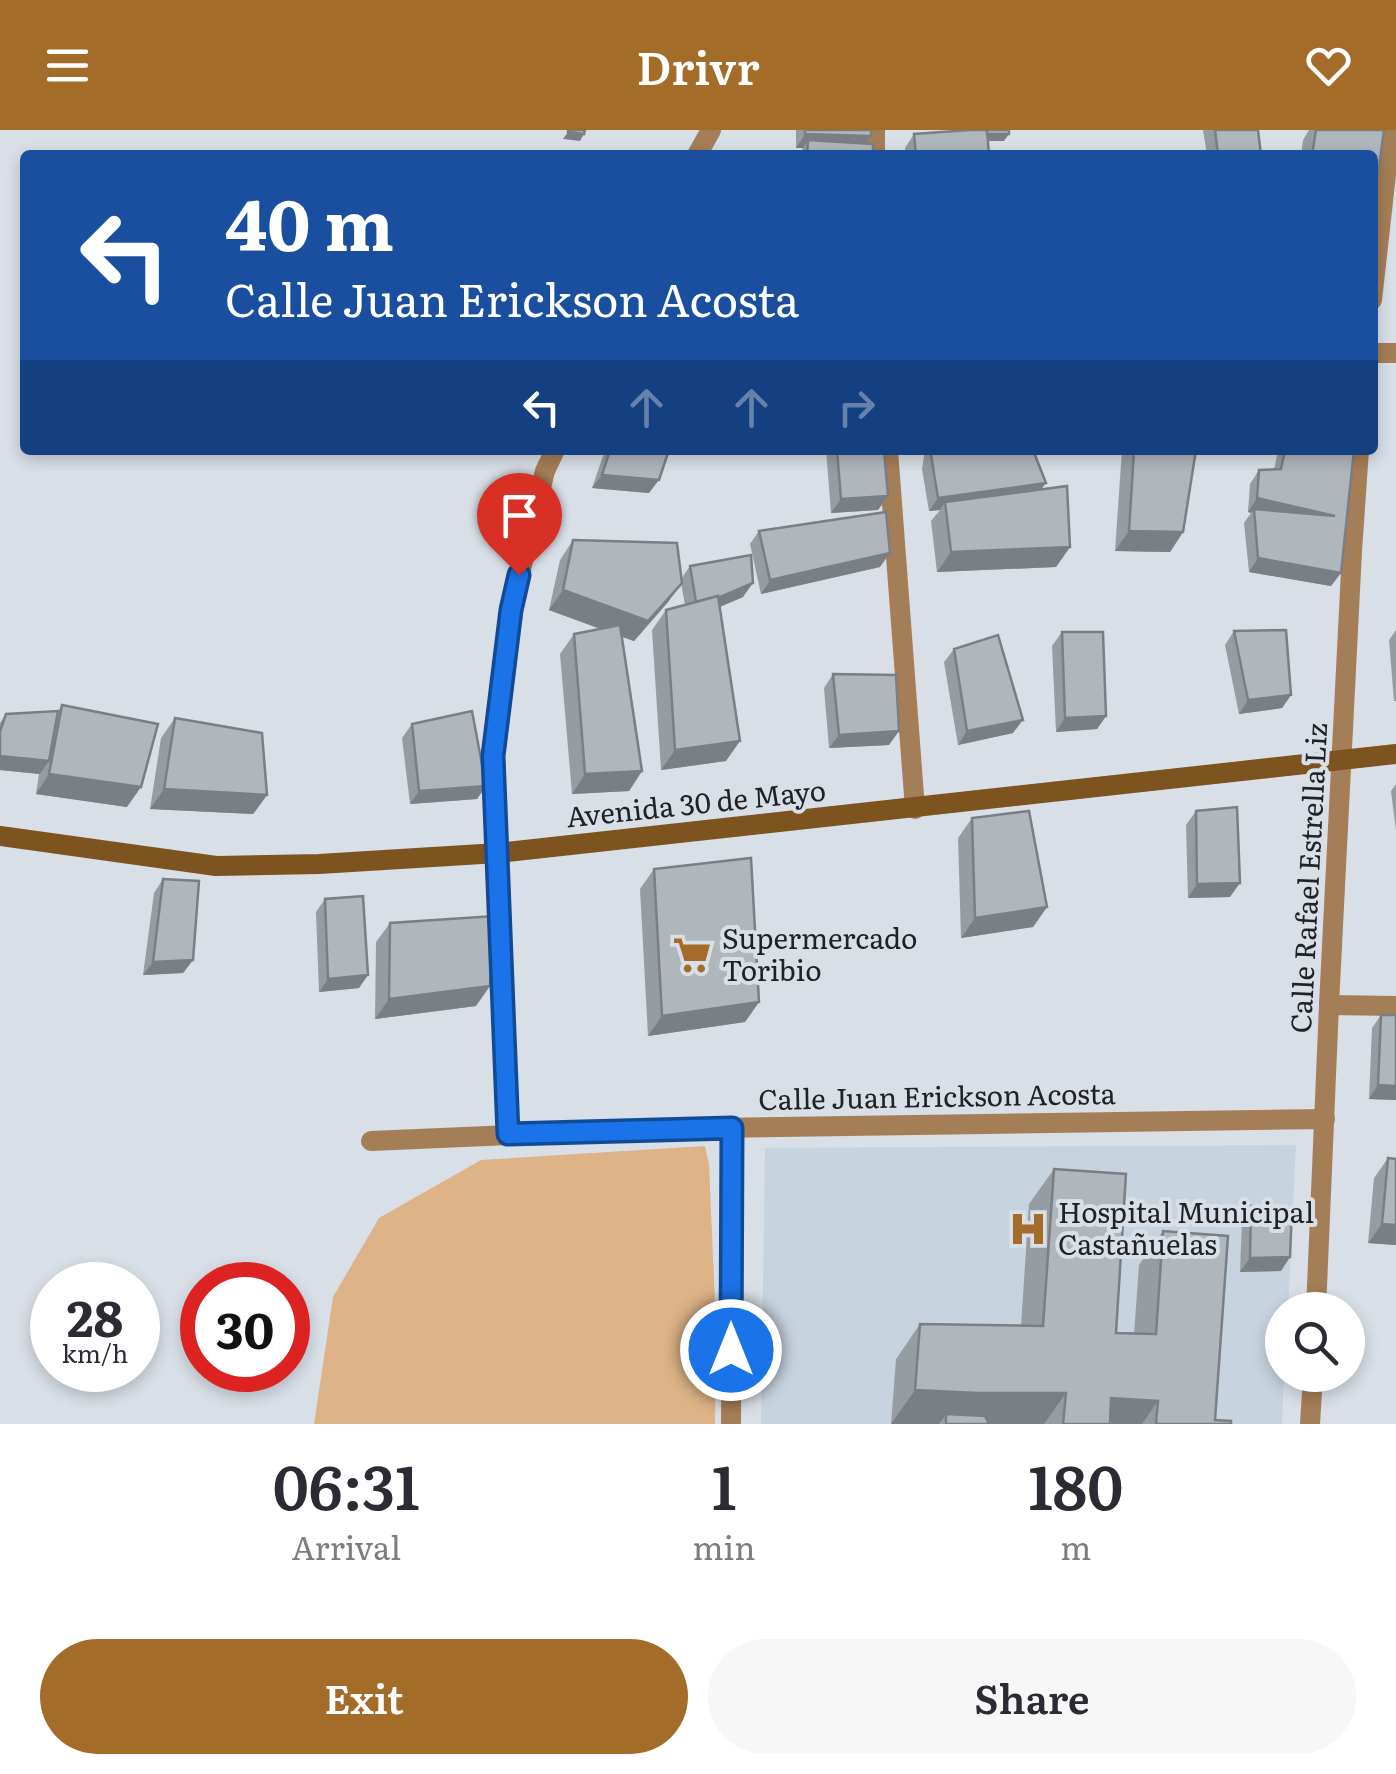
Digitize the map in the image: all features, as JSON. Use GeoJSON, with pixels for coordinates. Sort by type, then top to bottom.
{"type":"FeatureCollection","features":[{"type":"Feature","properties":{"kind":"main road","name":"Avenida 30 de Mayo"},"geometry":{"type":"LineString","coordinates":[[0,836],[216,866],[319,864],[498,853],[1396,754]]}},
{"type":"Feature","properties":{"kind":"street"},"geometry":{"type":"LineString","coordinates":[[1378,253],[1393,137]]}},
{"type":"Feature","properties":{"kind":"street"},"geometry":{"type":"LineString","coordinates":[[508,1134],[493,756],[511,610],[552,455]]}},
{"type":"Feature","properties":{"kind":"street"},"geometry":{"type":"LineString","coordinates":[[888,455],[915,808]]}},
{"type":"Feature","properties":{"kind":"street","name":"Calle Rafael Estrella Liz"},"geometry":{"type":"LineString","coordinates":[[1317,1292],[1360,455]]}},
{"type":"Feature","properties":{"kind":"street"},"geometry":{"type":"LineString","coordinates":[[1329,1006],[1396,1006]]}},
{"type":"Feature","properties":{"kind":"street","name":"Calle Juan Erickson Acosta"},"geometry":{"type":"LineString","coordinates":[[371,1141],[732,1128],[1325,1119]]}},
{"type":"Feature","properties":{"kind":"street"},"geometry":{"type":"LineString","coordinates":[[731,1424],[732,1128]]}},
{"type":"Feature","properties":{"kind":"street"},"geometry":{"type":"LineString","coordinates":[[1310,1424],[1312,1392]]}},
{"type":"Feature","properties":{"kind":"shaded area","name":"Hospital Municipal Castañuelas"},"geometry":{"type":"Polygon","coordinates":[[[1296,1145],[1289,1292],[1265,1292],[1265,1392],[1283,1392],[1282,1424],[761,1424],[765,1148],[1296,1145]]]}},
{"type":"Feature","properties":{"kind":"shaded area"},"geometry":{"type":"Polygon","coordinates":[[[705,1146],[716,1327],[715,1424],[314,1424],[333,1297],[379,1218],[481,1160],[705,1146]]]}},
{"type":"Feature","properties":{"kind":"building"},"geometry":{"type":"Polygon","coordinates":[[[805,130],[871,130],[871,136],[805,134],[805,130]]]}},
{"type":"Feature","properties":{"kind":"building"},"geometry":{"type":"Polygon","coordinates":[[[987,130],[989,150],[916,150],[914,134],[987,130]]]}},
{"type":"Feature","properties":{"kind":"building"},"geometry":{"type":"Polygon","coordinates":[[[987,130],[1009,130],[1009,134],[987,134],[987,130]]]}},
{"type":"Feature","properties":{"kind":"building"},"geometry":{"type":"Polygon","coordinates":[[[1215,130],[1258,130],[1260,150],[1217,150],[1215,130]]]}},
{"type":"Feature","properties":{"kind":"building"},"geometry":{"type":"Polygon","coordinates":[[[1316,130],[1384,130],[1378,174],[1378,150],[1313,150],[1316,130]]]}},
{"type":"Feature","properties":{"kind":"building"},"geometry":{"type":"Polygon","coordinates":[[[808,140],[873,144],[873,150],[807,150],[808,140]]]}},
{"type":"Feature","properties":{"kind":"building"},"geometry":{"type":"Polygon","coordinates":[[[608,455],[667,455],[659,480],[602,475],[608,455]]]}},
{"type":"Feature","properties":{"kind":"building"},"geometry":{"type":"Polygon","coordinates":[[[837,455],[884,455],[888,496],[841,499],[837,455]]]}},
{"type":"Feature","properties":{"kind":"building"},"geometry":{"type":"Polygon","coordinates":[[[931,455],[1035,455],[1046,483],[938,498],[931,455]]]}},
{"type":"Feature","properties":{"kind":"building"},"geometry":{"type":"Polygon","coordinates":[[[1134,455],[1195,455],[1183,532],[1129,531],[1134,455]]]}},
{"type":"Feature","properties":{"kind":"building"},"geometry":{"type":"Polygon","coordinates":[[[1284,455],[1353,455],[1341,573],[1258,558],[1254,509],[1335,516],[1257,498],[1259,470],[1281,469],[1284,455]]]}},
{"type":"Feature","properties":{"kind":"building"},"geometry":{"type":"Polygon","coordinates":[[[1067,486],[1070,547],[951,552],[945,502],[1067,486]]]}},
{"type":"Feature","properties":{"kind":"building"},"geometry":{"type":"Polygon","coordinates":[[[886,512],[890,553],[770,580],[759,531],[886,512]]]}},
{"type":"Feature","properties":{"kind":"building"},"geometry":{"type":"Polygon","coordinates":[[[573,540],[677,543],[682,583],[648,621],[563,590],[573,540]]]}},
{"type":"Feature","properties":{"kind":"building"},"geometry":{"type":"Polygon","coordinates":[[[751,555],[753,583],[718,598],[696,602],[690,566],[751,555]]]}},
{"type":"Feature","properties":{"kind":"building"},"geometry":{"type":"Polygon","coordinates":[[[718,596],[740,741],[675,750],[666,610],[718,596]]]}},
{"type":"Feature","properties":{"kind":"building"},"geometry":{"type":"Polygon","coordinates":[[[620,625],[642,771],[585,774],[574,634],[620,625]]]}},
{"type":"Feature","properties":{"kind":"building"},"geometry":{"type":"Polygon","coordinates":[[[1286,630],[1291,695],[1248,700],[1234,631],[1286,630]]]}},
{"type":"Feature","properties":{"kind":"building"},"geometry":{"type":"Polygon","coordinates":[[[1062,632],[1103,632],[1106,716],[1065,718],[1062,632]]]}},
{"type":"Feature","properties":{"kind":"building"},"geometry":{"type":"Polygon","coordinates":[[[998,635],[1023,720],[967,731],[954,649],[998,635]]]}},
{"type":"Feature","properties":{"kind":"building"},"geometry":{"type":"Polygon","coordinates":[[[833,674],[896,675],[899,731],[839,735],[833,674]]]}},
{"type":"Feature","properties":{"kind":"building"},"geometry":{"type":"Polygon","coordinates":[[[62,705],[158,724],[141,787],[49,774],[62,705]]]}},
{"type":"Feature","properties":{"kind":"building"},"geometry":{"type":"Polygon","coordinates":[[[58,711],[49,761],[0,756],[0,731],[6,714],[58,711]]]}},
{"type":"Feature","properties":{"kind":"building"},"geometry":{"type":"Polygon","coordinates":[[[472,711],[486,786],[419,791],[412,724],[472,711]]]}},
{"type":"Feature","properties":{"kind":"building"},"geometry":{"type":"Polygon","coordinates":[[[175,718],[262,733],[267,795],[164,789],[175,718]]]}},
{"type":"Feature","properties":{"kind":"building"},"geometry":{"type":"Polygon","coordinates":[[[1237,807],[1240,883],[1197,884],[1196,811],[1237,807]]]}},
{"type":"Feature","properties":{"kind":"building"},"geometry":{"type":"Polygon","coordinates":[[[1029,811],[1047,907],[975,918],[972,818],[1029,811]]]}},
{"type":"Feature","properties":{"kind":"building","name":"Supermercado Toribio"},"geometry":{"type":"Polygon","coordinates":[[[751,858],[759,1002],[662,1016],[654,869],[751,858]]]}},
{"type":"Feature","properties":{"kind":"building"},"geometry":{"type":"Polygon","coordinates":[[[163,879],[199,881],[193,960],[153,962],[163,879]]]}},
{"type":"Feature","properties":{"kind":"building"},"geometry":{"type":"Polygon","coordinates":[[[363,896],[368,975],[328,979],[325,899],[363,896]]]}},
{"type":"Feature","properties":{"kind":"building"},"geometry":{"type":"Polygon","coordinates":[[[494,916],[490,986],[389,999],[390,923],[494,916]]]}},
{"type":"Feature","properties":{"kind":"building"},"geometry":{"type":"Polygon","coordinates":[[[1381,1015],[1396,1015],[1396,1086],[1378,1085],[1381,1015]]]}},
{"type":"Feature","properties":{"kind":"building"},"geometry":{"type":"Polygon","coordinates":[[[1388,1158],[1396,1159],[1396,1225],[1382,1224],[1388,1158]]]}},
{"type":"Feature","properties":{"kind":"building","name":"Hospital Municipal Castañuelas"},"geometry":{"type":"Polygon","coordinates":[[[1054,1169],[1126,1174],[1116,1333],[1156,1334],[1163,1231],[1228,1236],[1215,1420],[1231,1424],[1156,1424],[1158,1401],[1111,1398],[1110,1424],[1063,1424],[1066,1393],[915,1390],[920,1324],[1043,1326],[1054,1169]]]}},
{"type":"Feature","properties":{"kind":"building"},"geometry":{"type":"Polygon","coordinates":[[[1251,1206],[1292,1208],[1290,1257],[1250,1258],[1251,1206]]]}},
{"type":"Feature","properties":{"kind":"building"},"geometry":{"type":"Polygon","coordinates":[[[946,1414],[985,1416],[989,1424],[946,1424],[946,1414]]]}},
{"type":"Feature","properties":{"kind":"place","name":"Supermercado Toribio"},"geometry":{"type":"Point","coordinates":[692,955]}},
{"type":"Feature","properties":{"kind":"place","name":"Hospital Municipal Castañuelas"},"geometry":{"type":"Point","coordinates":[1028,1229]}},
{"type":"Feature","properties":{"kind":"route"},"geometry":{"type":"LineString","coordinates":[[519,575],[493,756],[508,1134],[732,1128],[731,1350]]}}]}
